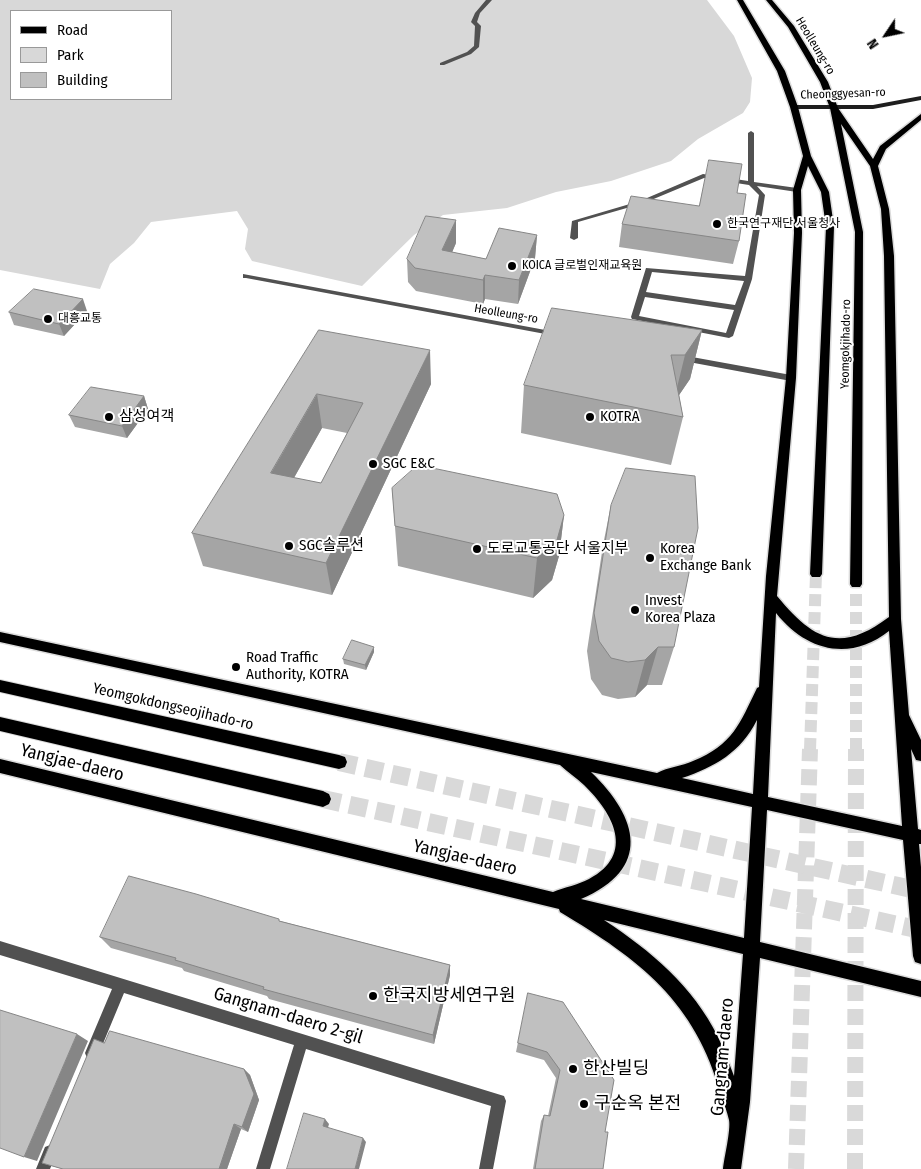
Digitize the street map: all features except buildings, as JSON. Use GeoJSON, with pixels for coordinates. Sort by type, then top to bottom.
{"type":"FeatureCollection","features":[{"type":"Feature","properties":{"kind":"highway","name":"Yeomgokdongseojihado-ro"},"geometry":{"type":"LineString","coordinates":[[0,686],[339,762]]}},
{"type":"Feature","properties":{"kind":"highway"},"geometry":{"type":"LineString","coordinates":[[0,724],[323,799]]}},
{"type":"Feature","properties":{"kind":"main road"},"geometry":{"type":"LineString","coordinates":[[740,0],[781,71],[794,107],[807,156]]}},
{"type":"Feature","properties":{"kind":"main road","name":"Heolleung-ro"},"geometry":{"type":"LineString","coordinates":[[770,0],[791,26],[824,82],[834,108]]}},
{"type":"Feature","properties":{"kind":"main road","name":"Cheonggyesan-ro"},"geometry":{"type":"LineString","coordinates":[[794,107],[873,107],[921,98]]}},
{"type":"Feature","properties":{"kind":"main road"},"geometry":{"type":"LineString","coordinates":[[834,108],[874,166],[884,209],[889,256],[895,619],[900,708],[916,836],[921,956]]}},
{"type":"Feature","properties":{"kind":"main road","name":"Yeomgokjihado-ro"},"geometry":{"type":"LineString","coordinates":[[834,108],[859,232],[856,584]]}},
{"type":"Feature","properties":{"kind":"main road"},"geometry":{"type":"LineString","coordinates":[[874,166],[882,148],[921,116]]}},
{"type":"Feature","properties":{"kind":"main road","name":"Yeomgokjihado-ro"},"geometry":{"type":"LineString","coordinates":[[807,156],[825,192],[830,227],[816,574]]}},
{"type":"Feature","properties":{"kind":"main road","name":"Gangnam-daero"},"geometry":{"type":"LineString","coordinates":[[732,1169],[738,1124],[752,948],[771,597],[791,378],[798,233],[797,190],[807,156]]}},
{"type":"Feature","properties":{"kind":"main road"},"geometry":{"type":"LineString","coordinates":[[771,597],[797,626],[813,637],[830,644],[847,645],[862,642],[881,631],[895,619]]}},
{"type":"Feature","properties":{"kind":"main road"},"geometry":{"type":"LineString","coordinates":[[0,637],[916,836]]}},
{"type":"Feature","properties":{"kind":"main road"},"geometry":{"type":"LineString","coordinates":[[656,778],[692,770],[712,760],[732,746],[753,715],[767,678]]}},
{"type":"Feature","properties":{"kind":"main road"},"geometry":{"type":"LineString","coordinates":[[900,708],[921,755]]}},
{"type":"Feature","properties":{"kind":"main road"},"geometry":{"type":"LineString","coordinates":[[553,899],[573,895],[600,880],[611,872],[621,859],[625,849],[625,836],[620,821],[610,803],[584,775],[559,758]]}},
{"type":"Feature","properties":{"kind":"main road","name":"Yangjae-daero"},"geometry":{"type":"LineString","coordinates":[[0,766],[921,989]]}},
{"type":"Feature","properties":{"kind":"main road"},"geometry":{"type":"LineString","coordinates":[[553,899],[626,942],[655,966],[678,990],[699,1019],[716,1052],[724,1070],[738,1124]]}},
{"type":"Feature","properties":{"kind":"street"},"geometry":{"type":"LineString","coordinates":[[442,64],[469,53],[477,46],[478,26],[474,22],[478,13],[489,0]]}},
{"type":"Feature","properties":{"kind":"street"},"geometry":{"type":"LineString","coordinates":[[748,279],[649,270],[635,317],[729,336],[748,279],[762,195],[751,183],[751,133]]}},
{"type":"Feature","properties":{"kind":"street"},"geometry":{"type":"LineString","coordinates":[[574,238],[575,221],[642,202],[703,176],[797,190]]}},
{"type":"Feature","properties":{"kind":"street","name":"Heolleung-ro"},"geometry":{"type":"LineString","coordinates":[[246,276],[565,336]]}},
{"type":"Feature","properties":{"kind":"street"},"geometry":{"type":"LineString","coordinates":[[642,294],[738,308]]}},
{"type":"Feature","properties":{"kind":"street"},"geometry":{"type":"LineString","coordinates":[[673,356],[791,378]]}},
{"type":"Feature","properties":{"kind":"street","name":"Gangnam-daero 2-gil"},"geometry":{"type":"LineString","coordinates":[[0,948],[499,1101],[486,1169]]}},
{"type":"Feature","properties":{"kind":"street"},"geometry":{"type":"LineString","coordinates":[[87,1064],[121,984]]}},
{"type":"Feature","properties":{"kind":"street"},"geometry":{"type":"LineString","coordinates":[[263,1169],[302,1040]]}},
{"type":"Feature","properties":{"kind":"street"},"geometry":{"type":"LineString","coordinates":[[43,1169],[54,1143]]}},
{"type":"Feature","properties":{"kind":"green space"},"geometry":{"type":"Polygon","coordinates":[[[0,0],[707,0],[734,36],[752,78],[750,102],[743,113],[698,139],[671,161],[611,181],[556,192],[507,208],[443,215],[414,235],[362,286],[252,261],[245,249],[248,229],[237,211],[151,222],[134,243],[110,264],[100,289],[0,270],[0,0]]]}},
{"type":"Feature","properties":{"kind":"tunnel"},"geometry":{"type":"LineString","coordinates":[[810,750],[816,574]]}},
{"type":"Feature","properties":{"kind":"tunnel"},"geometry":{"type":"LineString","coordinates":[[856,584],[856,749]]}},
{"type":"Feature","properties":{"kind":"tunnel"},"geometry":{"type":"LineString","coordinates":[[796,1169],[810,749]]}},
{"type":"Feature","properties":{"kind":"tunnel"},"geometry":{"type":"LineString","coordinates":[[855,1169],[856,749]]}},
{"type":"Feature","properties":{"kind":"tunnel"},"geometry":{"type":"LineString","coordinates":[[339,762],[921,891]]}},
{"type":"Feature","properties":{"kind":"tunnel"},"geometry":{"type":"LineString","coordinates":[[323,799],[921,930]]}},
{"type":"Feature","properties":{"kind":"place","name":"한국연구재단 서울청사"},"geometry":{"type":"Point","coordinates":[717,224]}},
{"type":"Feature","properties":{"kind":"place","name":"KOICA 글로벌인재교육원"},"geometry":{"type":"Point","coordinates":[512,266]}},
{"type":"Feature","properties":{"kind":"place","name":"대흥교통"},"geometry":{"type":"Point","coordinates":[48,319]}},
{"type":"Feature","properties":{"kind":"place","name":"삼성여객"},"geometry":{"type":"Point","coordinates":[109,417]}},
{"type":"Feature","properties":{"kind":"place","name":"KOTRA"},"geometry":{"type":"Point","coordinates":[590,417]}},
{"type":"Feature","properties":{"kind":"place","name":"SGC E&C"},"geometry":{"type":"Point","coordinates":[373,464]}},
{"type":"Feature","properties":{"kind":"place","name":"SGC솔루션"},"geometry":{"type":"Point","coordinates":[289,546]}},
{"type":"Feature","properties":{"kind":"place","name":"도로교통공단 서울지부"},"geometry":{"type":"Point","coordinates":[477,549]}},
{"type":"Feature","properties":{"kind":"place","name":"Korea Exchange Bank"},"geometry":{"type":"Point","coordinates":[650,558]}},
{"type":"Feature","properties":{"kind":"place","name":"Invest Korea Plaza"},"geometry":{"type":"Point","coordinates":[635,610]}},
{"type":"Feature","properties":{"kind":"place","name":"Road Traffic Authority, KOTRA"},"geometry":{"type":"Point","coordinates":[236,667]}},
{"type":"Feature","properties":{"kind":"place","name":"한국지방세연구원"},"geometry":{"type":"Point","coordinates":[373,996]}},
{"type":"Feature","properties":{"kind":"place","name":"한산빌딩"},"geometry":{"type":"Point","coordinates":[573,1069]}},
{"type":"Feature","properties":{"kind":"place","name":"구순옥 본전"},"geometry":{"type":"Point","coordinates":[584,1104]}}]}
